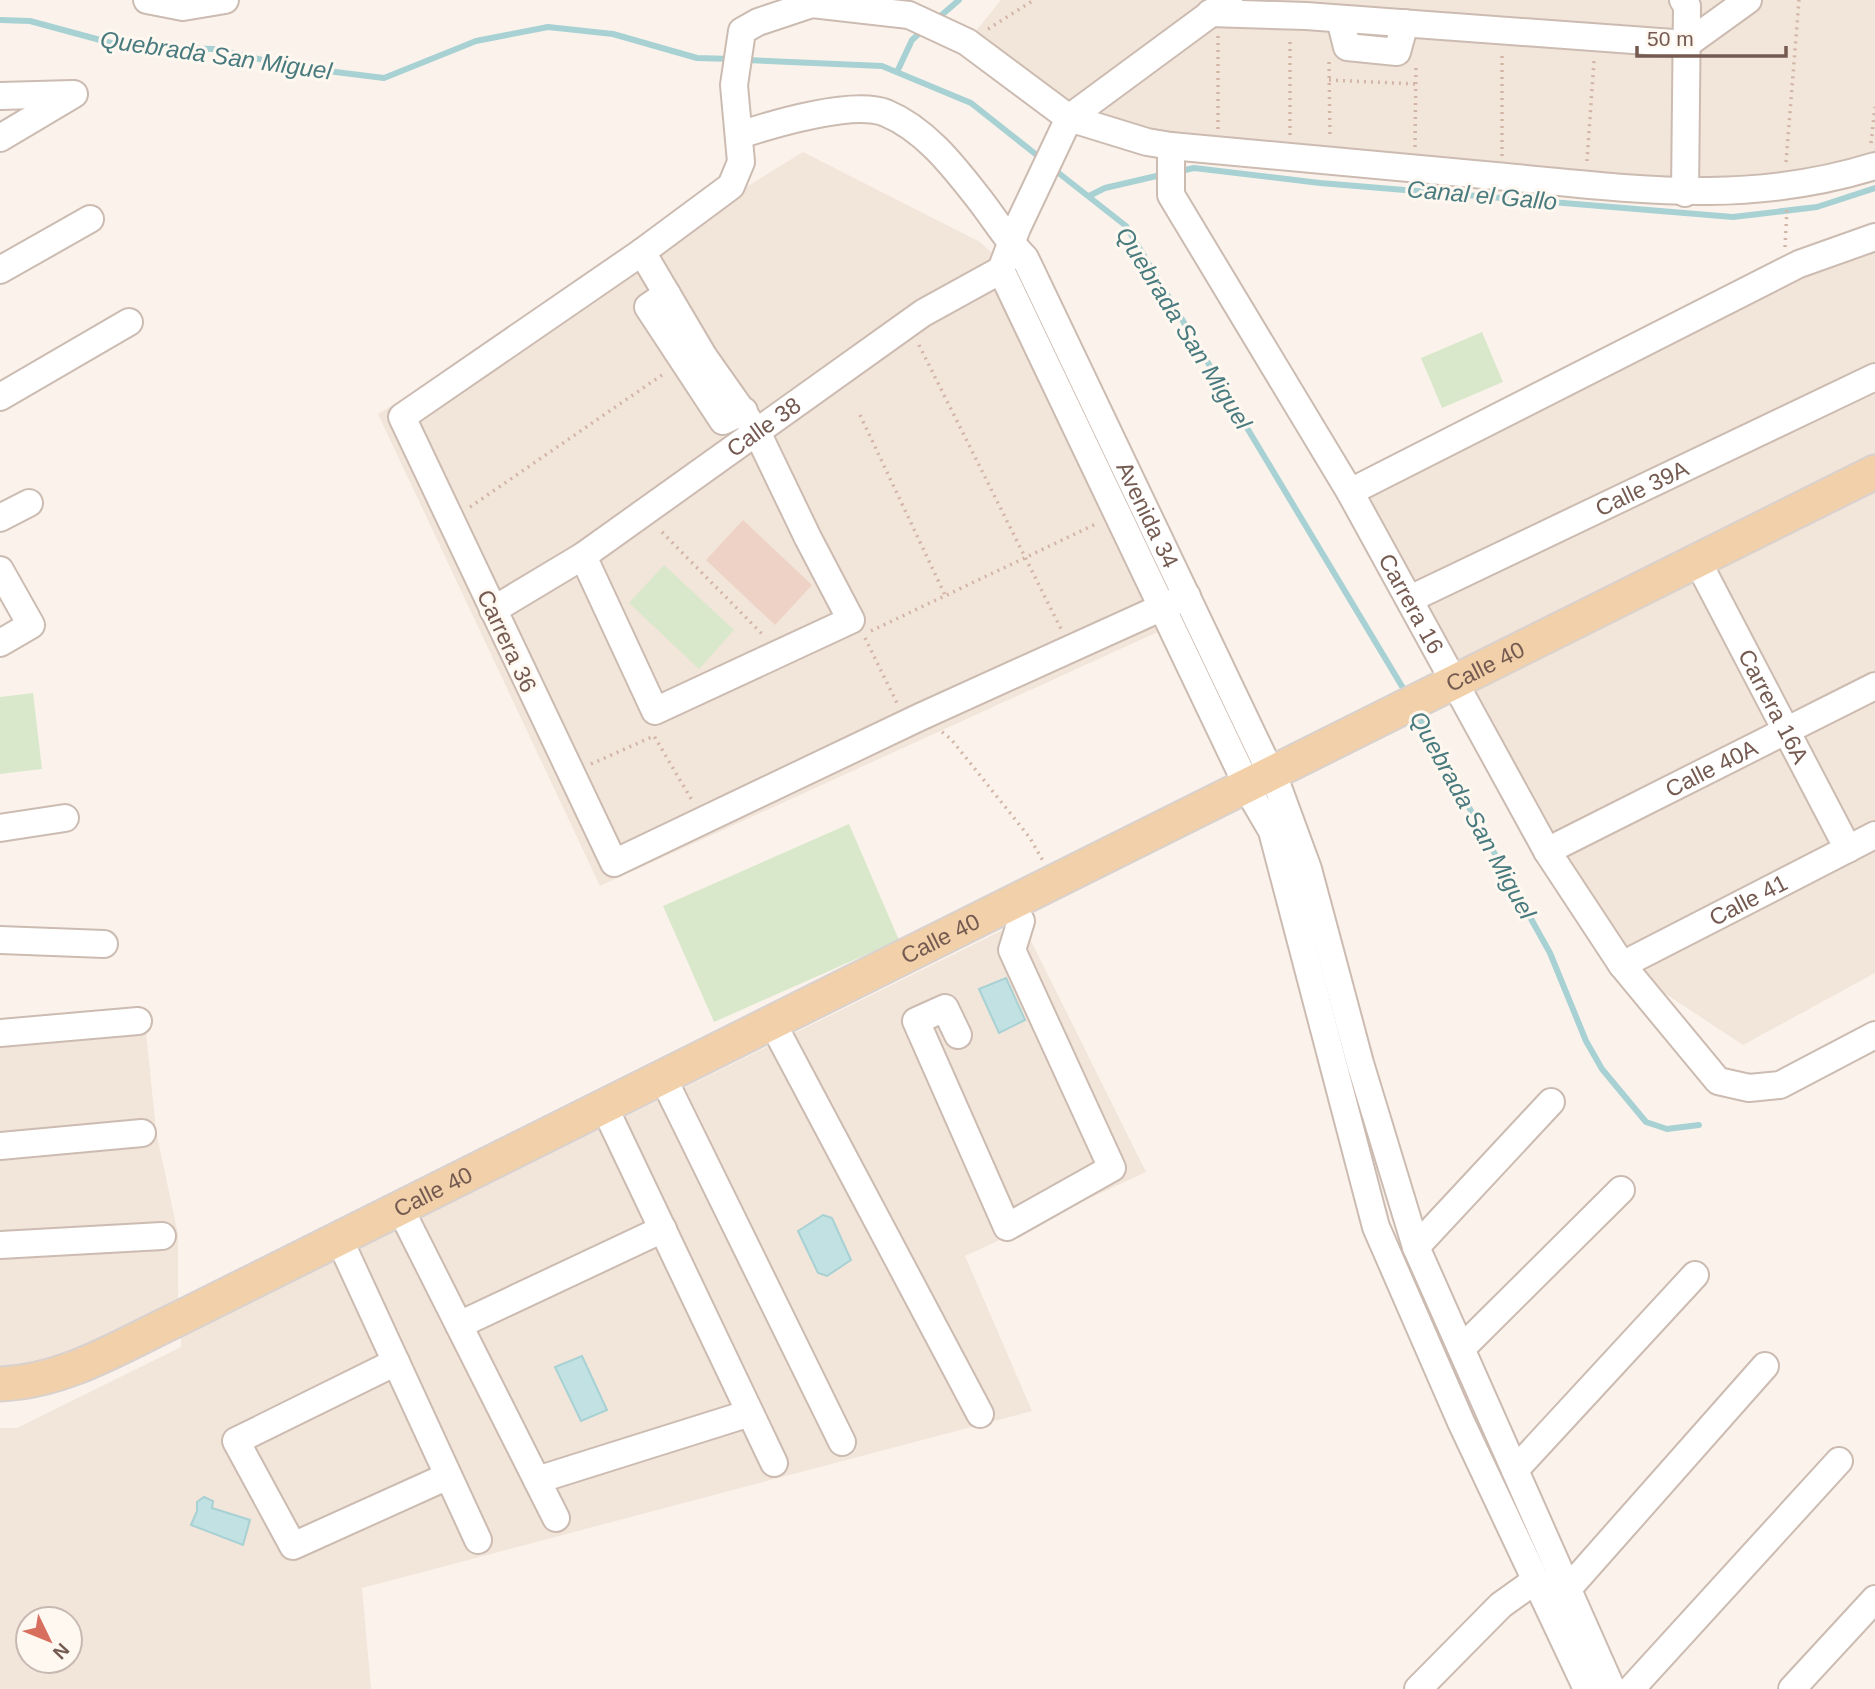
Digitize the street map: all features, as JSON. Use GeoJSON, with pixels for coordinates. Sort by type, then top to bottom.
{"type":"FeatureCollection","features":[{"type":"Feature","properties":{"kind":"main road","name":"Calle 40"},"geometry":{"type":"LineString","coordinates":[[1702,571],[1875,472]]}},
{"type":"Feature","properties":{"kind":"main road","name":"Calle 40"},"geometry":{"type":"LineString","coordinates":[[0,1402],[27,1400],[67,1390],[607,1115],[1384,727],[1702,571],[1875,494]]}},
{"type":"Feature","properties":{"kind":"main road","name":"Calle 40"},"geometry":{"type":"LineString","coordinates":[[667,1085],[781,1039],[860,989]]}},
{"type":"Feature","properties":{"kind":"main road","name":"Calle 40"},"geometry":{"type":"LineString","coordinates":[[0,1384],[27,1383],[60,1375],[343,1248],[408,1224],[607,1115]]}},
{"type":"Feature","properties":{"kind":"street"},"geometry":{"type":"LineString","coordinates":[[147,0],[183,7],[225,0]]}},
{"type":"Feature","properties":{"kind":"street"},"geometry":{"type":"LineString","coordinates":[[1683,0],[1687,6],[1685,193]]}},
{"type":"Feature","properties":{"kind":"street"},"geometry":{"type":"LineString","coordinates":[[1001,270],[1066,124],[1219,16],[1340,19],[1687,44],[1748,0]]}},
{"type":"Feature","properties":{"kind":"street"},"geometry":{"type":"LineString","coordinates":[[583,556],[654,711],[851,620],[749,428],[642,252],[731,186],[741,162],[734,85],[742,31],[810,2],[913,17],[964,40],[1066,124],[1147,142],[1171,154],[1685,193],[1778,188],[1814,183],[1872,159]]}},
{"type":"Feature","properties":{"kind":"street"},"geometry":{"type":"LineString","coordinates":[[0,96],[74,94],[0,138]]}},
{"type":"Feature","properties":{"kind":"street","name":"Avenida 34"},"geometry":{"type":"LineString","coordinates":[[740,135],[833,111],[884,112],[925,136],[1014,236],[1175,601],[1263,787]]}},
{"type":"Feature","properties":{"kind":"street","name":"Carrera 16"},"geometry":{"type":"LineString","coordinates":[[1171,154],[1171,195],[1350,492],[1410,599],[1451,694],[1547,851],[1622,965],[1718,1080],[1749,1088],[1780,1084],[1875,1035]]}},
{"type":"Feature","properties":{"kind":"street"},"geometry":{"type":"LineString","coordinates":[[0,270],[90,219]]}},
{"type":"Feature","properties":{"kind":"street"},"geometry":{"type":"LineString","coordinates":[[1350,492],[1799,264],[1875,237]]}},
{"type":"Feature","properties":{"kind":"street","name":"Carrera 36"},"geometry":{"type":"LineString","coordinates":[[642,252],[402,417],[614,863],[911,715]]}},
{"type":"Feature","properties":{"kind":"street","name":"Avenida 34"},"geometry":{"type":"LineString","coordinates":[[1001,270],[1175,601]]}},
{"type":"Feature","properties":{"kind":"street","name":"Calle 38"},"geometry":{"type":"LineString","coordinates":[[493,610],[583,556],[654,522],[749,428],[923,313],[1001,270]]}},
{"type":"Feature","properties":{"kind":"street"},"geometry":{"type":"LineString","coordinates":[[0,397],[129,322]]}},
{"type":"Feature","properties":{"kind":"street","name":"Calle 39A"},"geometry":{"type":"LineString","coordinates":[[1410,599],[1875,377]]}},
{"type":"Feature","properties":{"kind":"street"},"geometry":{"type":"LineString","coordinates":[[0,517],[29,503]]}},
{"type":"Feature","properties":{"kind":"street"},"geometry":{"type":"LineString","coordinates":[[0,570],[30,625],[0,643]]}},
{"type":"Feature","properties":{"kind":"street","name":"Carrera 16A"},"geometry":{"type":"LineString","coordinates":[[1702,571],[1848,849]]}},
{"type":"Feature","properties":{"kind":"street"},"geometry":{"type":"LineString","coordinates":[[911,715],[1175,601]]}},
{"type":"Feature","properties":{"kind":"street","name":"Calle 40A"},"geometry":{"type":"LineString","coordinates":[[1547,851],[1875,686]]}},
{"type":"Feature","properties":{"kind":"street"},"geometry":{"type":"LineString","coordinates":[[1263,787],[1308,869],[1360,1063],[1416,1247],[1566,1591],[1612,1689]]}},
{"type":"Feature","properties":{"kind":"street"},"geometry":{"type":"LineString","coordinates":[[1263,787],[1272,831],[1376,1227],[1461,1422],[1536,1580],[1581,1686]]}},
{"type":"Feature","properties":{"kind":"street"},"geometry":{"type":"LineString","coordinates":[[0,828],[65,818]]}},
{"type":"Feature","properties":{"kind":"street","name":"Calle 41"},"geometry":{"type":"LineString","coordinates":[[1622,965],[1875,835]]}},
{"type":"Feature","properties":{"kind":"street"},"geometry":{"type":"LineString","coordinates":[[958,1035],[945,1008],[916,1021],[1007,1227],[1112,1168],[1012,950],[1016,911]]}},
{"type":"Feature","properties":{"kind":"street"},"geometry":{"type":"LineString","coordinates":[[0,940],[104,944]]}},
{"type":"Feature","properties":{"kind":"street"},"geometry":{"type":"LineString","coordinates":[[0,1033],[138,1021]]}},
{"type":"Feature","properties":{"kind":"street"},"geometry":{"type":"LineString","coordinates":[[781,1039],[980,1413]]}},
{"type":"Feature","properties":{"kind":"street"},"geometry":{"type":"LineString","coordinates":[[667,1085],[842,1442]]}},
{"type":"Feature","properties":{"kind":"street"},"geometry":{"type":"LineString","coordinates":[[1416,1247],[1550,1102]]}},
{"type":"Feature","properties":{"kind":"street"},"geometry":{"type":"LineString","coordinates":[[607,1115],[774,1463]]}},
{"type":"Feature","properties":{"kind":"street"},"geometry":{"type":"LineString","coordinates":[[0,1146],[142,1133]]}},
{"type":"Feature","properties":{"kind":"street"},"geometry":{"type":"LineString","coordinates":[[1462,1348],[1621,1190]]}},
{"type":"Feature","properties":{"kind":"street"},"geometry":{"type":"LineString","coordinates":[[408,1224],[556,1518]]}},
{"type":"Feature","properties":{"kind":"street"},"geometry":{"type":"LineString","coordinates":[[459,1325],[663,1229]]}},
{"type":"Feature","properties":{"kind":"street"},"geometry":{"type":"LineString","coordinates":[[0,1245],[162,1236]]}},
{"type":"Feature","properties":{"kind":"street"},"geometry":{"type":"LineString","coordinates":[[343,1248],[478,1540]]}},
{"type":"Feature","properties":{"kind":"street"},"geometry":{"type":"LineString","coordinates":[[1515,1470],[1695,1275]]}},
{"type":"Feature","properties":{"kind":"street"},"geometry":{"type":"LineString","coordinates":[[396,1362],[236,1441],[293,1546],[448,1475]]}},
{"type":"Feature","properties":{"kind":"street"},"geometry":{"type":"LineString","coordinates":[[1566,1591],[1765,1366]]}},
{"type":"Feature","properties":{"kind":"street"},"geometry":{"type":"LineString","coordinates":[[537,1480],[750,1413]]}},
{"type":"Feature","properties":{"kind":"street"},"geometry":{"type":"LineString","coordinates":[[1631,1689],[1839,1461]]}},
{"type":"Feature","properties":{"kind":"street"},"geometry":{"type":"LineString","coordinates":[[1418,1689],[1501,1605],[1536,1580]]}},
{"type":"Feature","properties":{"kind":"street"},"geometry":{"type":"LineString","coordinates":[[1792,1689],[1875,1600]]}},
{"type":"Feature","properties":{"kind":"path"},"geometry":{"type":"LineString","coordinates":[[964,40],[1034,0]]}},
{"type":"Feature","properties":{"kind":"path"},"geometry":{"type":"LineString","coordinates":[[1786,165],[1799,0]]}},
{"type":"Feature","properties":{"kind":"path"},"geometry":{"type":"LineString","coordinates":[[1218,137],[1219,16]]}},
{"type":"Feature","properties":{"kind":"path"},"geometry":{"type":"LineString","coordinates":[[1290,36],[1290,143]]}},
{"type":"Feature","properties":{"kind":"path"},"geometry":{"type":"LineString","coordinates":[[1502,42],[1502,163]]}},
{"type":"Feature","properties":{"kind":"path"},"geometry":{"type":"LineString","coordinates":[[1586,169],[1595,48]]}},
{"type":"Feature","properties":{"kind":"path"},"geometry":{"type":"LineString","coordinates":[[1329,58],[1330,147]]}},
{"type":"Feature","properties":{"kind":"path"},"geometry":{"type":"LineString","coordinates":[[1415,158],[1416,61]]}},
{"type":"Feature","properties":{"kind":"path"},"geometry":{"type":"LineString","coordinates":[[1329,80],[1416,84]]}},
{"type":"Feature","properties":{"kind":"path"},"geometry":{"type":"LineString","coordinates":[[1872,159],[1875,107]]}},
{"type":"Feature","properties":{"kind":"path"},"geometry":{"type":"LineString","coordinates":[[1785,253],[1787,200]]}},
{"type":"Feature","properties":{"kind":"path"},"geometry":{"type":"LineString","coordinates":[[916,339],[1065,637]]}},
{"type":"Feature","properties":{"kind":"path"},"geometry":{"type":"LineString","coordinates":[[469,508],[662,375]]}},
{"type":"Feature","properties":{"kind":"path"},"geometry":{"type":"LineString","coordinates":[[860,415],[945,595]]}},
{"type":"Feature","properties":{"kind":"path"},"geometry":{"type":"LineString","coordinates":[[1059,890],[1030,838],[951,739],[911,715],[864,635],[1109,518]]}},
{"type":"Feature","properties":{"kind":"path"},"geometry":{"type":"LineString","coordinates":[[654,522],[771,642]]}},
{"type":"Feature","properties":{"kind":"path"},"geometry":{"type":"LineString","coordinates":[[580,768],[654,736],[698,810]]}},
{"type":"Feature","properties":{"kind":"shaded area"},"geometry":{"type":"Polygon","coordinates":[[[1001,0],[1875,0],[1875,166],[1778,188],[1148,146],[1068,120],[967,42],[1001,0]]]}},
{"type":"Feature","properties":{"kind":"shaded area"},"geometry":{"type":"Polygon","coordinates":[[[803,152],[980,242],[1019,277],[1184,620],[600,886],[378,414],[803,152]]]}},
{"type":"Feature","properties":{"kind":"shaded area"},"geometry":{"type":"Polygon","coordinates":[[[1875,237],[1875,973],[1743,1045],[1622,965],[1350,492],[1875,237]]]}},
{"type":"Feature","properties":{"kind":"shaded area"},"geometry":{"type":"Polygon","coordinates":[[[1021,921],[1146,1172],[965,1256],[1032,1411],[362,1588],[371,1689],[0,1689],[0,1428],[17,1428],[181,1347],[181,1337],[1021,921]]]}},
{"type":"Feature","properties":{"kind":"shaded area"},"geometry":{"type":"Polygon","coordinates":[[[145,1022],[156,1131],[178,1234],[178,1319],[0,1384],[0,1034],[145,1022]]]}},
{"type":"Feature","properties":{"kind":"green space"},"geometry":{"type":"Polygon","coordinates":[[[1482,332],[1503,382],[1442,408],[1421,358],[1482,332]]]}},
{"type":"Feature","properties":{"kind":"green space"},"geometry":{"type":"Polygon","coordinates":[[[664,565],[734,630],[699,669],[629,603],[664,565]]]}},
{"type":"Feature","properties":{"kind":"green space"},"geometry":{"type":"Polygon","coordinates":[[[33,693],[42,769],[0,774],[0,697],[33,693]]]}},
{"type":"Feature","properties":{"kind":"green space"},"geometry":{"type":"Polygon","coordinates":[[[849,824],[899,940],[714,1022],[663,906],[849,824]]]}},
{"type":"Feature","properties":{"kind":"water"},"geometry":{"type":"Polygon","coordinates":[[[1006,978],[1025,1020],[999,1033],[979,989],[1006,978]]]}},
{"type":"Feature","properties":{"kind":"water"},"geometry":{"type":"Polygon","coordinates":[[[823,1215],[832,1218],[851,1260],[827,1276],[818,1273],[798,1231],[823,1215]]]}},
{"type":"Feature","properties":{"kind":"water"},"geometry":{"type":"Polygon","coordinates":[[[582,1356],[607,1410],[581,1421],[555,1367],[582,1356]]]}},
{"type":"Feature","properties":{"kind":"water"},"geometry":{"type":"Polygon","coordinates":[[[204,1497],[213,1501],[212,1508],[250,1520],[243,1545],[191,1525],[197,1511],[197,1502],[204,1497]]]}},
{"type":"Feature","properties":{"kind":"building"},"geometry":{"type":"Polygon","coordinates":[[[743,520],[812,585],[775,625],[706,560],[743,520]]]}},
{"type":"Feature","properties":{"kind":"waterway"},"geometry":{"type":"LineString","coordinates":[[937,19],[959,0]]}},
{"type":"Feature","properties":{"kind":"waterway","name":"Quebrada San Miguel"},"geometry":{"type":"LineString","coordinates":[[0,20],[30,21],[126,47],[213,49],[295,67],[384,78],[476,41],[548,27],[613,34],[697,58],[731,59]]}},
{"type":"Feature","properties":{"kind":"waterway"},"geometry":{"type":"LineString","coordinates":[[897,72],[912,40],[923,30]]}},
{"type":"Feature","properties":{"kind":"waterway","name":"Quebrada San Miguel"},"geometry":{"type":"LineString","coordinates":[[745,60],[882,66],[971,103],[1043,160]]}},
{"type":"Feature","properties":{"kind":"waterway","name":"Quebrada San Miguel"},"geometry":{"type":"LineString","coordinates":[[1051,167],[1126,226],[1406,693]]}},
{"type":"Feature","properties":{"kind":"waterway","name":"Canal el Gallo"},"geometry":{"type":"LineString","coordinates":[[1176,172],[1194,168],[1320,183],[1733,217],[1817,207],[1875,188]]}},
{"type":"Feature","properties":{"kind":"waterway","name":"Canal el Gallo"},"geometry":{"type":"LineString","coordinates":[[1089,196],[1105,188],[1165,174]]}},
{"type":"Feature","properties":{"kind":"waterway","name":"Quebrada San Miguel"},"geometry":{"type":"LineString","coordinates":[[1416,712],[1550,953],[1586,1041],[1602,1069],[1646,1122],[1667,1129],[1699,1125]]}}]}
